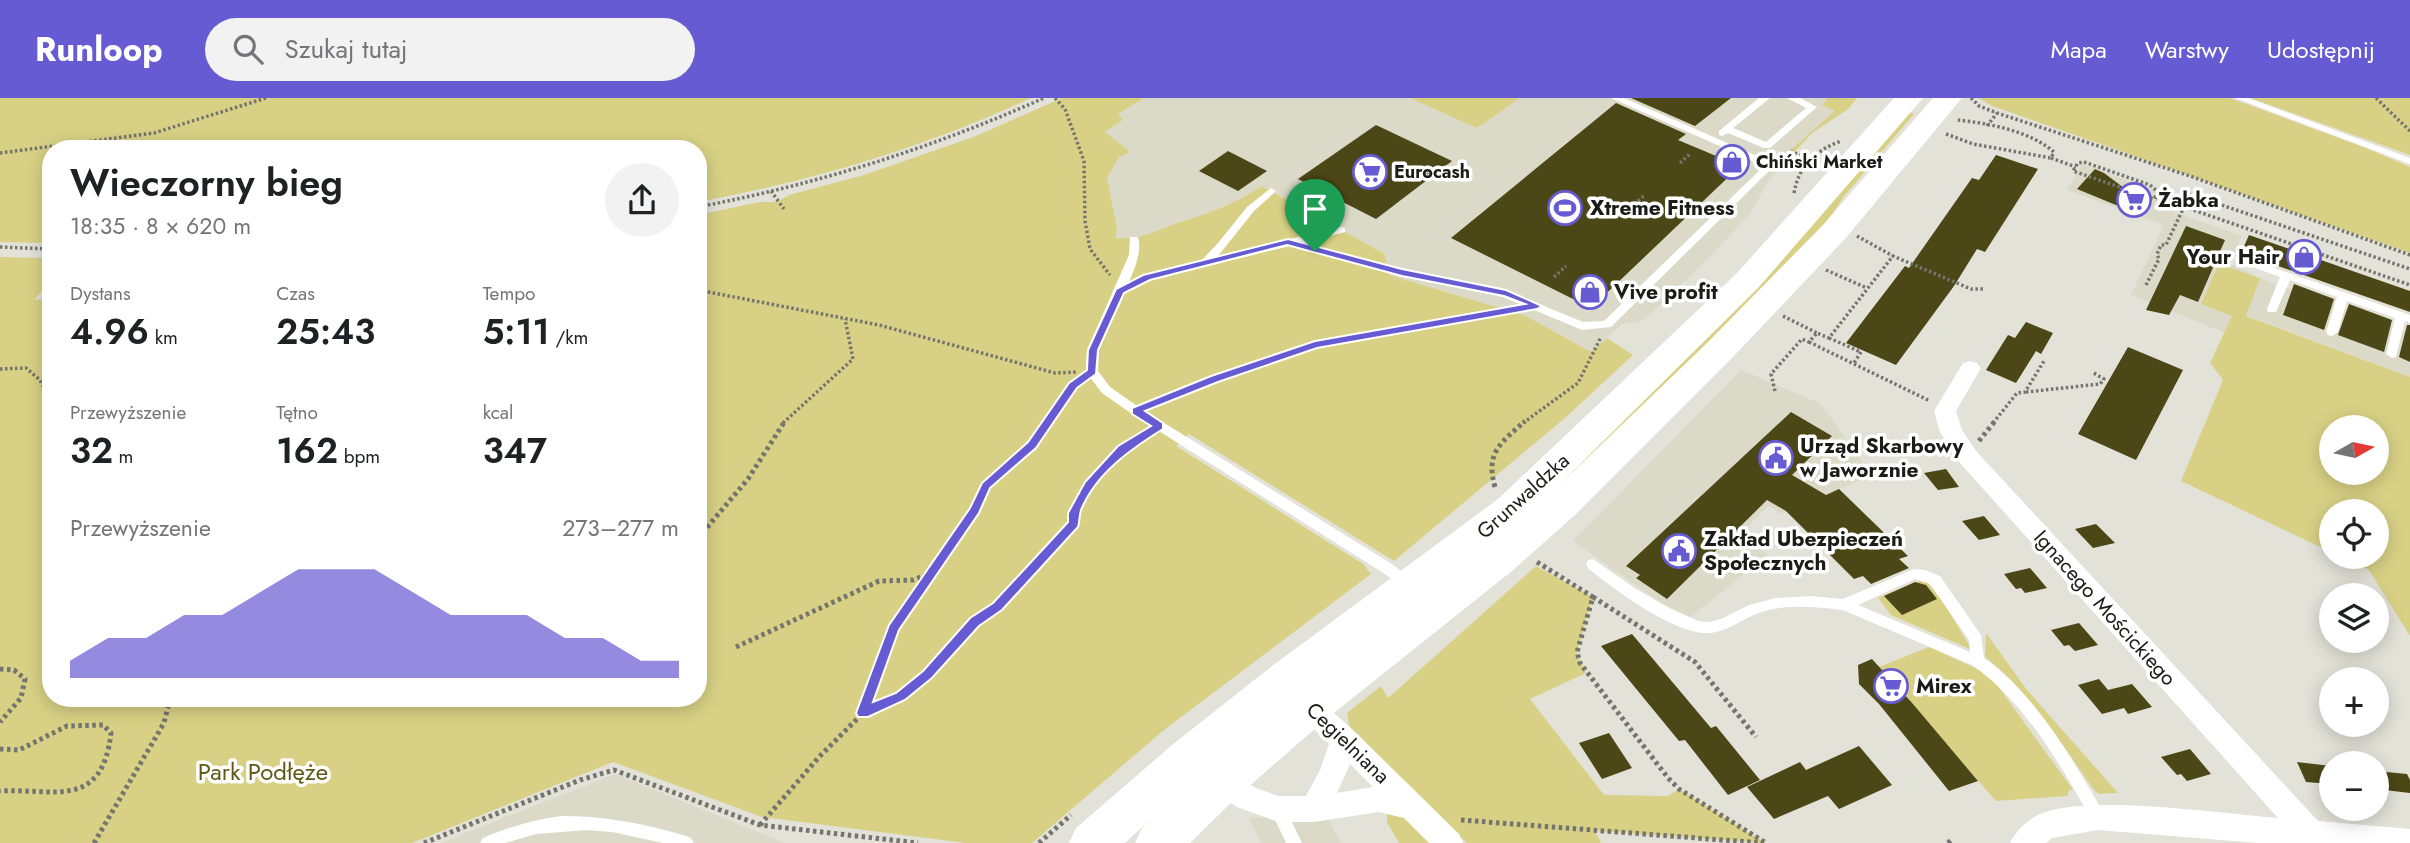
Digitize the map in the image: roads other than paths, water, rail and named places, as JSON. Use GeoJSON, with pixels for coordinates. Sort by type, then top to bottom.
{"type":"FeatureCollection","features":[{"type":"Feature","properties":{"kind":"main road","name":"Grunwaldzka"},"geometry":{"type":"LineString","coordinates":[[1158,843],[1222,782],[1296,694],[1409,585],[1473,541],[1511,509],[1748,280],[1909,98]]}},
{"type":"Feature","properties":{"kind":"main road","name":"Grunwaldzka"},"geometry":{"type":"LineString","coordinates":[[1091,843],[1182,761],[1296,694],[1507,552],[1600,468],[1719,351],[1834,232],[1948,98]]}},
{"type":"Feature","properties":{"kind":"street","name":"Ignacego Mościckiego"},"geometry":{"type":"LineString","coordinates":[[1970,368],[1945,411],[1951,432],[1968,457],[2310,833]]}},
{"type":"Feature","properties":{"kind":"street","name":"Cegielniana"},"geometry":{"type":"LineString","coordinates":[[1296,694],[1413,807],[1453,831]]}},
{"type":"Feature","properties":{"kind":"street"},"geometry":{"type":"LineString","coordinates":[[1314,809],[1333,772],[1344,739]]}},
{"type":"Feature","properties":{"kind":"street","name":"Cegielniana"},"geometry":{"type":"LineString","coordinates":[[1222,782],[1247,798],[1278,810],[1314,809],[1379,799],[1413,807]]}},
{"type":"Feature","properties":{"kind":"street"},"geometry":{"type":"LineString","coordinates":[[2024,843],[2045,827],[2098,817],[2410,842]]}},
{"type":"Feature","properties":{"kind":"lane"},"geometry":{"type":"LineString","coordinates":[[1288,242],[1402,273],[1506,293],[1582,326],[1607,324],[1765,170],[1761,162],[1754,158],[1616,98]]}},
{"type":"Feature","properties":{"kind":"lane"},"geometry":{"type":"LineString","coordinates":[[1714,141],[1765,98]]}},
{"type":"Feature","properties":{"kind":"lane"},"geometry":{"type":"LineString","coordinates":[[1754,158],[1812,107],[1792,98]]}},
{"type":"Feature","properties":{"kind":"lane"},"geometry":{"type":"LineString","coordinates":[[2240,98],[2410,162]]}},
{"type":"Feature","properties":{"kind":"lane"},"geometry":{"type":"LineString","coordinates":[[1727,129],[1767,146]]}},
{"type":"Feature","properties":{"kind":"lane"},"geometry":{"type":"LineString","coordinates":[[1204,265],[1247,209],[1271,191]]}},
{"type":"Feature","properties":{"kind":"lane"},"geometry":{"type":"LineString","coordinates":[[1120,291],[1147,277],[1341,230]]}},
{"type":"Feature","properties":{"kind":"lane"},"geometry":{"type":"LineString","coordinates":[[1134,239],[1134,255],[1093,350],[1092,372],[1106,390],[1390,570],[1409,585]]}},
{"type":"Feature","properties":{"kind":"lane"},"geometry":{"type":"LineString","coordinates":[[2240,259],[2405,318],[2392,354]]}},
{"type":"Feature","properties":{"kind":"lane"},"geometry":{"type":"LineString","coordinates":[[2272,310],[2287,276]]}},
{"type":"Feature","properties":{"kind":"lane"},"geometry":{"type":"LineString","coordinates":[[2332,332],[2343,296]]}},
{"type":"Feature","properties":{"kind":"lane"},"geometry":{"type":"LineString","coordinates":[[1593,564],[1606,576],[1636,595],[1699,628],[1713,628],[1754,609],[1780,603],[1816,602],[1844,605],[1977,661],[1996,672],[2014,693],[2083,790],[2098,817]]}},
{"type":"Feature","properties":{"kind":"lane"},"geometry":{"type":"LineString","coordinates":[[1844,605],[1914,575],[1925,575],[1935,580],[1976,639],[1977,661]]}},
{"type":"Feature","properties":{"kind":"lane"},"geometry":{"type":"LineString","coordinates":[[1278,810],[1294,843]]}},
{"type":"Feature","properties":{"kind":"lane"},"geometry":{"type":"LineString","coordinates":[[488,843],[522,830],[548,824],[605,824],[654,832],[686,843]]}},
{"type":"Feature","properties":{"kind":"place","name":"Chiński Market"},"geometry":{"type":"Point","coordinates":[1732,162]}},
{"type":"Feature","properties":{"kind":"place","name":"Eurocash"},"geometry":{"type":"Point","coordinates":[1370,172]}},
{"type":"Feature","properties":{"kind":"place","name":"Żabka"},"geometry":{"type":"Point","coordinates":[2134,200]}},
{"type":"Feature","properties":{"kind":"place","name":"Xtreme Fitness"},"geometry":{"type":"Point","coordinates":[1565,208]}},
{"type":"Feature","properties":{"kind":"place","name":"Your Hair"},"geometry":{"type":"Point","coordinates":[2304,257]}},
{"type":"Feature","properties":{"kind":"place","name":"Vive profit"},"geometry":{"type":"Point","coordinates":[1590,292]}},
{"type":"Feature","properties":{"kind":"place","name":"Urząd Skarbowy w Jaworznie"},"geometry":{"type":"Point","coordinates":[1776,458]}},
{"type":"Feature","properties":{"kind":"place","name":"Zakład Ubezpieczeń Społecznych"},"geometry":{"type":"Point","coordinates":[1679,551]}},
{"type":"Feature","properties":{"kind":"place","name":"Mirex"},"geometry":{"type":"Point","coordinates":[1891,686]}},
{"type":"Feature","properties":{"kind":"park label","name":"Park Podłęże"},"geometry":{"type":"Point","coordinates":[263,771]}}]}
